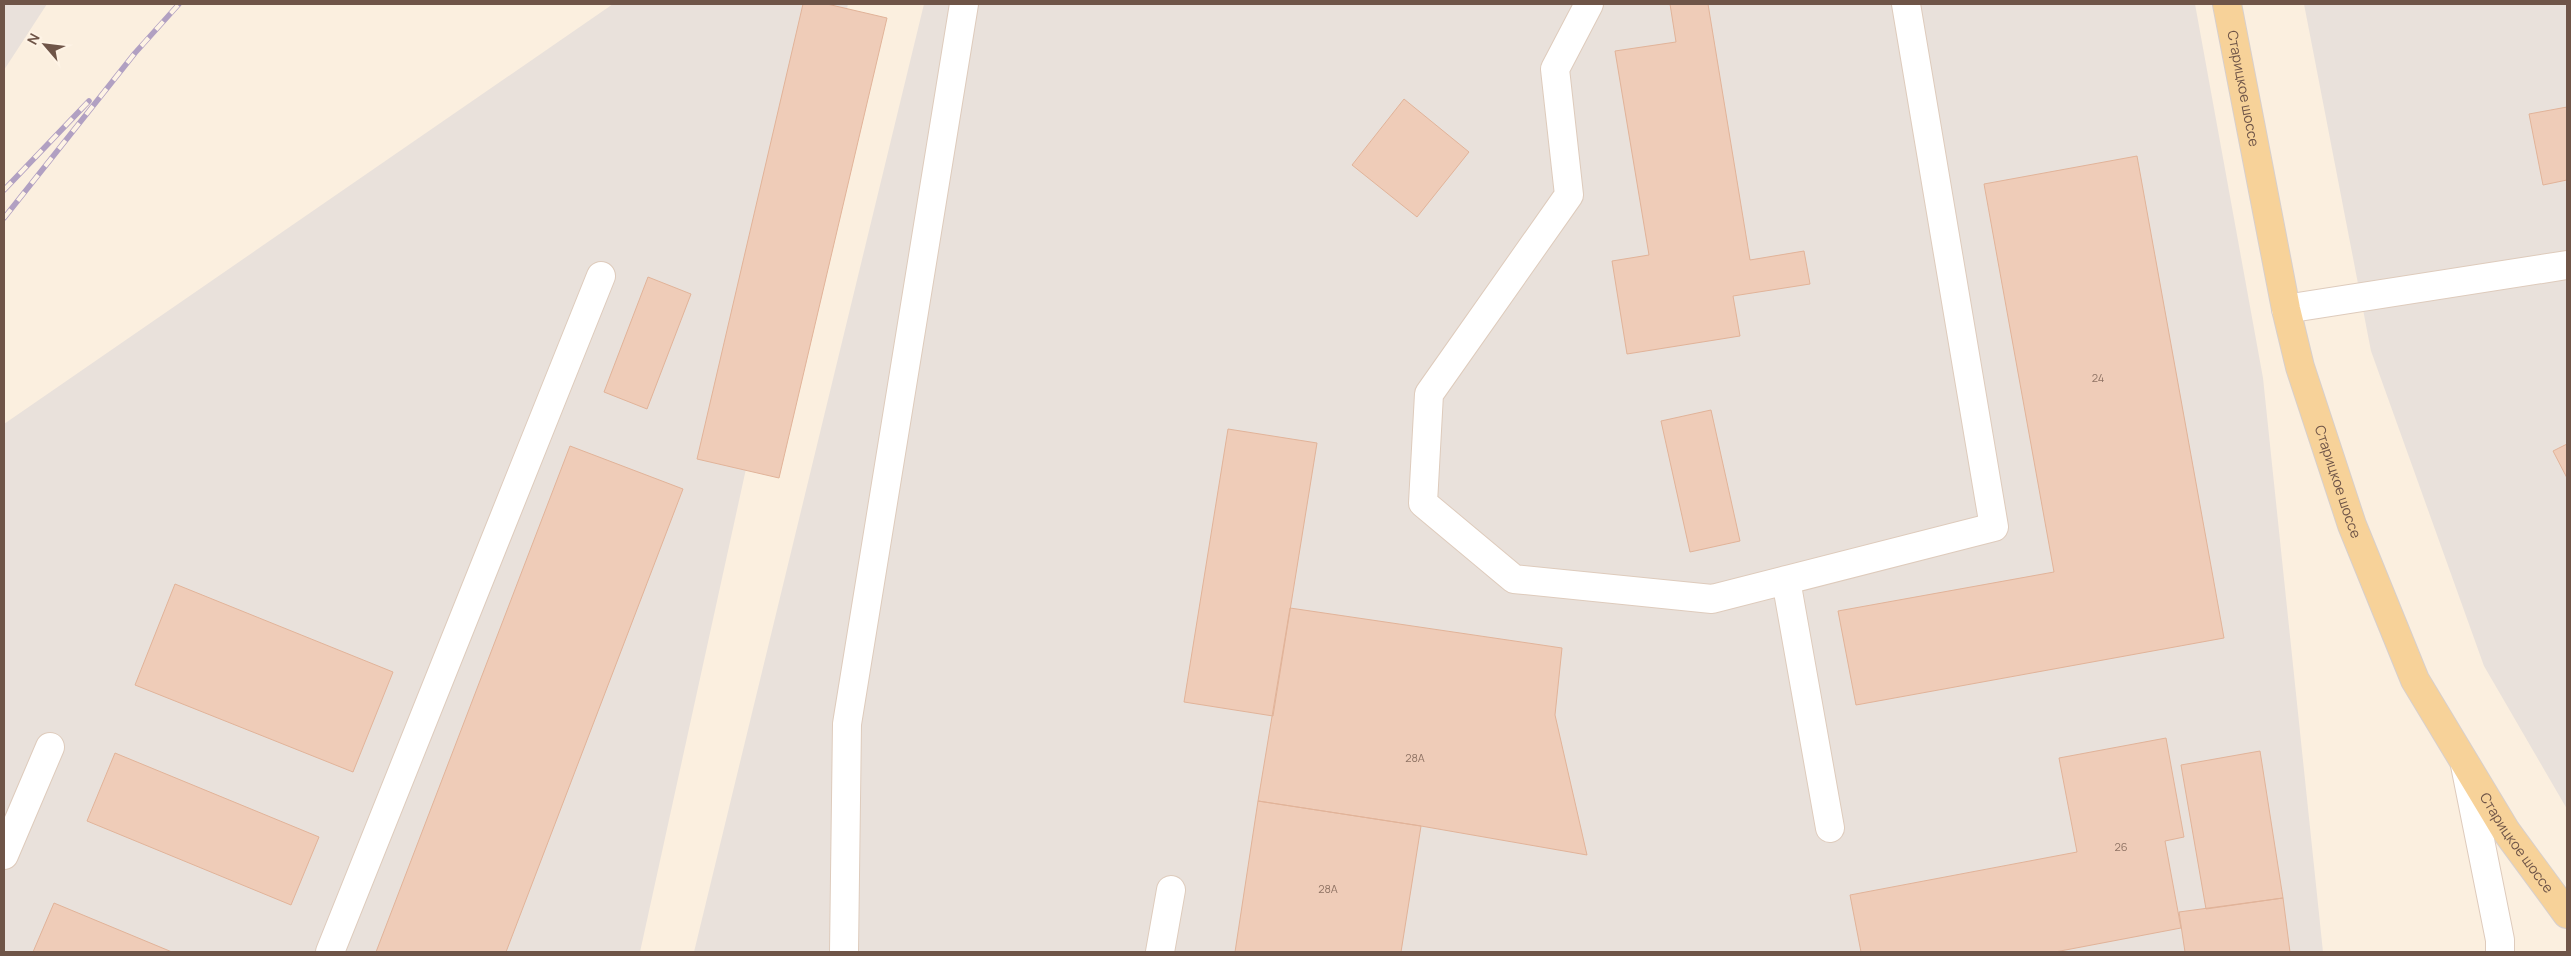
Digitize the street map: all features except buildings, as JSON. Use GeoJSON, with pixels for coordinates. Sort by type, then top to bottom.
{"type":"FeatureCollection","features":[{"type":"Feature","properties":{"kind":"main road","name":"Старицкое шоссе"},"geometry":{"type":"LineString","coordinates":[[2227,4],[2286,309],[2300,367],[2352,525],[2415,680],[2506,831],[2567,914]]}},
{"type":"Feature","properties":{"kind":"lane"},"geometry":{"type":"LineString","coordinates":[[844,952],[847,724],[964,4]]}},
{"type":"Feature","properties":{"kind":"lane"},"geometry":{"type":"LineString","coordinates":[[1589,4],[1555,69],[1569,195],[1429,394],[1422,503],[1514,579],[1712,598],[1994,527],[1906,4]]}},
{"type":"Feature","properties":{"kind":"lane"},"geometry":{"type":"LineString","coordinates":[[2286,309],[2566,268]]}},
{"type":"Feature","properties":{"kind":"lane"},"geometry":{"type":"LineString","coordinates":[[330,952],[601,276]]}},
{"type":"Feature","properties":{"kind":"lane"},"geometry":{"type":"LineString","coordinates":[[1786,580],[1830,828]]}},
{"type":"Feature","properties":{"kind":"lane"},"geometry":{"type":"LineString","coordinates":[[4,855],[50,748]]}},
{"type":"Feature","properties":{"kind":"lane"},"geometry":{"type":"LineString","coordinates":[[2465,765],[2500,940],[2500,952]]}},
{"type":"Feature","properties":{"kind":"lane"},"geometry":{"type":"LineString","coordinates":[[1160,952],[1170,890]]}},
{"type":"Feature","properties":{"kind":"shaded area"},"geometry":{"type":"Polygon","coordinates":[[[4,4],[47,4],[4,70],[4,4]]]}},
{"type":"Feature","properties":{"kind":"shaded area"},"geometry":{"type":"Polygon","coordinates":[[[613,4],[848,4],[640,952],[4,952],[4,424],[613,4]]]}},
{"type":"Feature","properties":{"kind":"shaded area"},"geometry":{"type":"Polygon","coordinates":[[[924,4],[2195,4],[2263,378],[2323,952],[694,952],[924,4]]]}},
{"type":"Feature","properties":{"kind":"shaded area"},"geometry":{"type":"Polygon","coordinates":[[[2304,4],[2567,4],[2567,809],[2484,666],[2371,351],[2304,4]]]}},
{"type":"Feature","properties":{"kind":"railway"},"geometry":{"type":"LineString","coordinates":[[4,218],[135,53],[179,4]]}},
{"type":"Feature","properties":{"kind":"railway"},"geometry":{"type":"LineString","coordinates":[[4,190],[89,101]]}}]}
